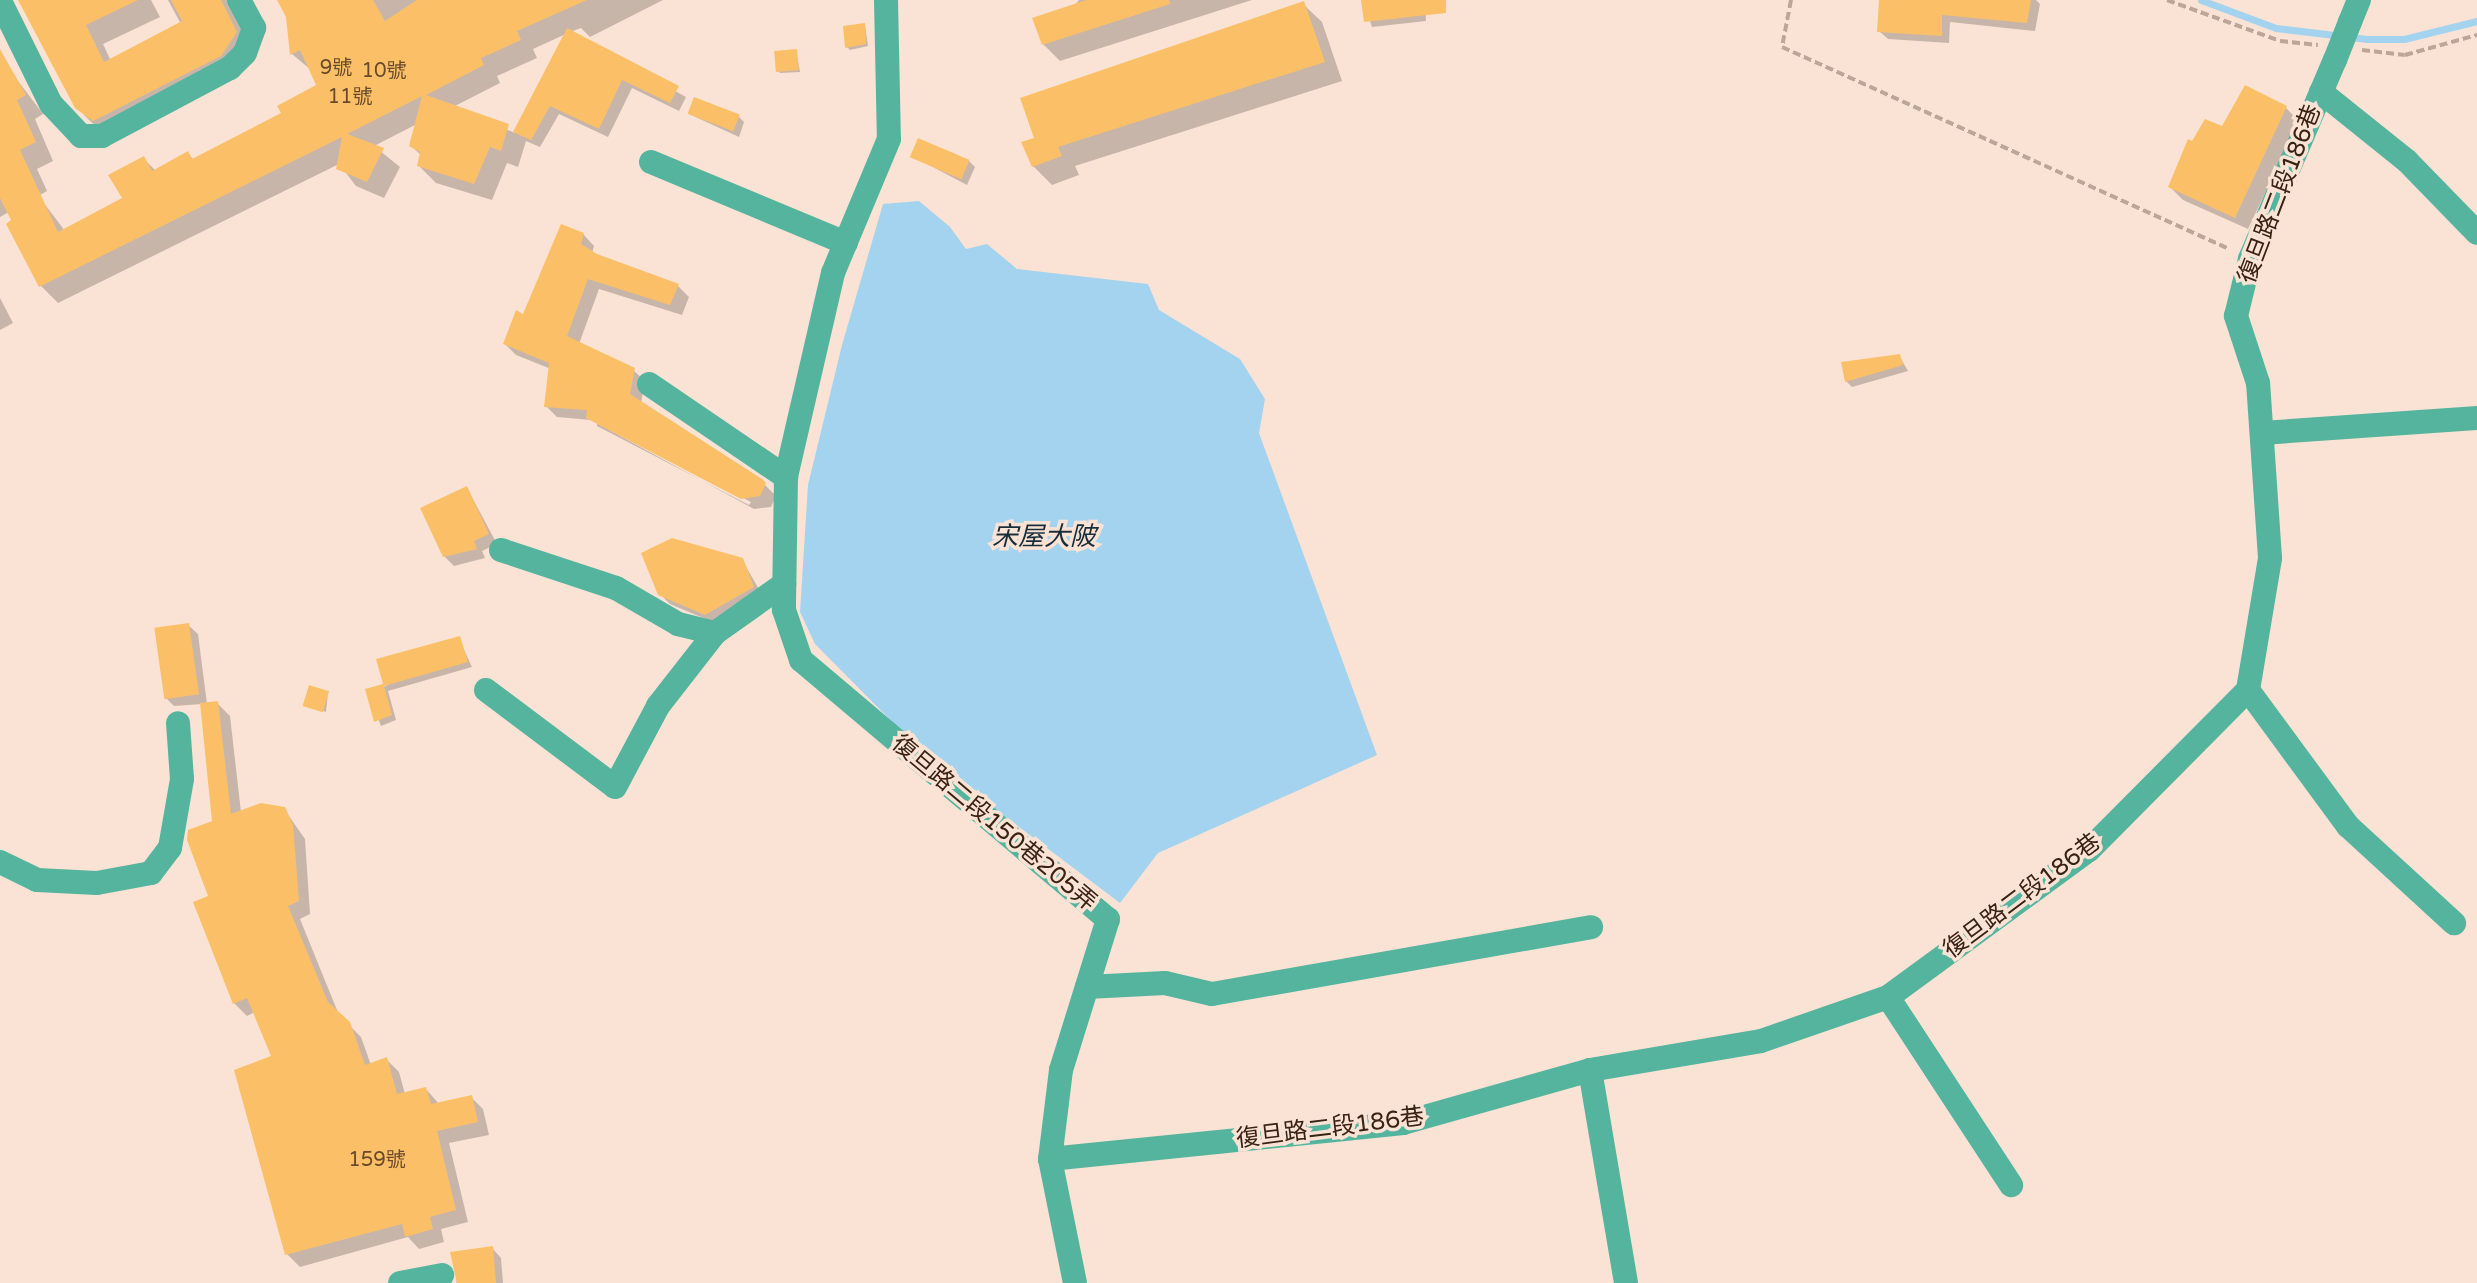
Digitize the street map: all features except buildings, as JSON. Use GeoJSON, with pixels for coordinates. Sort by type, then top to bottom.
{"type":"FeatureCollection","features":[{"type":"Feature","properties":{"kind":"lane"},"geometry":{"type":"LineString","coordinates":[[0,1],[51,104],[81,136],[102,136],[230,68],[245,53],[254,28],[239,0]]}},
{"type":"Feature","properties":{"kind":"lane","name":"復旦路二段150巷205弄"},"geometry":{"type":"LineString","coordinates":[[886,0],[889,139],[833,273],[786,477],[784,610],[801,660],[1108,919],[1061,1070],[1050,1159],[1075,1283]]}},
{"type":"Feature","properties":{"kind":"lane","name":"復旦路二段186巷"},"geometry":{"type":"LineString","coordinates":[[1050,1159],[1403,1123],[1590,1070],[1761,1041],[1888,997],[2089,850],[2248,690],[2270,558],[2258,383],[2236,316],[2250,259],[2354,11]]}},
{"type":"Feature","properties":{"kind":"lane"},"geometry":{"type":"LineString","coordinates":[[2321,92],[2407,161],[2477,233]]}},
{"type":"Feature","properties":{"kind":"lane"},"geometry":{"type":"LineString","coordinates":[[651,162],[846,243]]}},
{"type":"Feature","properties":{"kind":"lane"},"geometry":{"type":"LineString","coordinates":[[649,384],[786,477]]}},
{"type":"Feature","properties":{"kind":"lane"},"geometry":{"type":"LineString","coordinates":[[2262,433],[2477,418]]}},
{"type":"Feature","properties":{"kind":"lane"},"geometry":{"type":"LineString","coordinates":[[501,550],[616,588],[678,624],[715,633]]}},
{"type":"Feature","properties":{"kind":"lane"},"geometry":{"type":"LineString","coordinates":[[486,690],[615,787],[658,706],[715,633],[784,584]]}},
{"type":"Feature","properties":{"kind":"lane"},"geometry":{"type":"LineString","coordinates":[[2248,690],[2348,826],[2454,923]]}},
{"type":"Feature","properties":{"kind":"lane"},"geometry":{"type":"LineString","coordinates":[[0,862],[37,880],[97,883],[151,873],[170,848],[182,779],[178,723]]}},
{"type":"Feature","properties":{"kind":"lane"},"geometry":{"type":"LineString","coordinates":[[1087,987],[1165,983],[1212,994],[1591,927]]}},
{"type":"Feature","properties":{"kind":"lane"},"geometry":{"type":"LineString","coordinates":[[1888,997],[2011,1185]]}},
{"type":"Feature","properties":{"kind":"lane"},"geometry":{"type":"LineString","coordinates":[[1590,1070],[1626,1283]]}},
{"type":"Feature","properties":{"kind":"lane"},"geometry":{"type":"LineString","coordinates":[[400,1283],[442,1275]]}},
{"type":"Feature","properties":{"kind":"path"},"geometry":{"type":"LineString","coordinates":[[1791,0],[1782,47],[2250,259]]}},
{"type":"Feature","properties":{"kind":"water","name":"宋屋大陂"},"geometry":{"type":"Polygon","coordinates":[[[919,201],[950,227],[966,249],[987,244],[1017,269],[1148,284],[1159,310],[1240,359],[1265,399],[1259,433],[1377,755],[1158,853],[1120,903],[930,760],[815,644],[800,612],[808,485],[842,345],[883,204],[919,201]]]}},
{"type":"Feature","properties":{"kind":"waterway"},"geometry":{"type":"LineString","coordinates":[[2201,0],[2276,28],[2367,39],[2404,39],[2477,21]]}}]}
